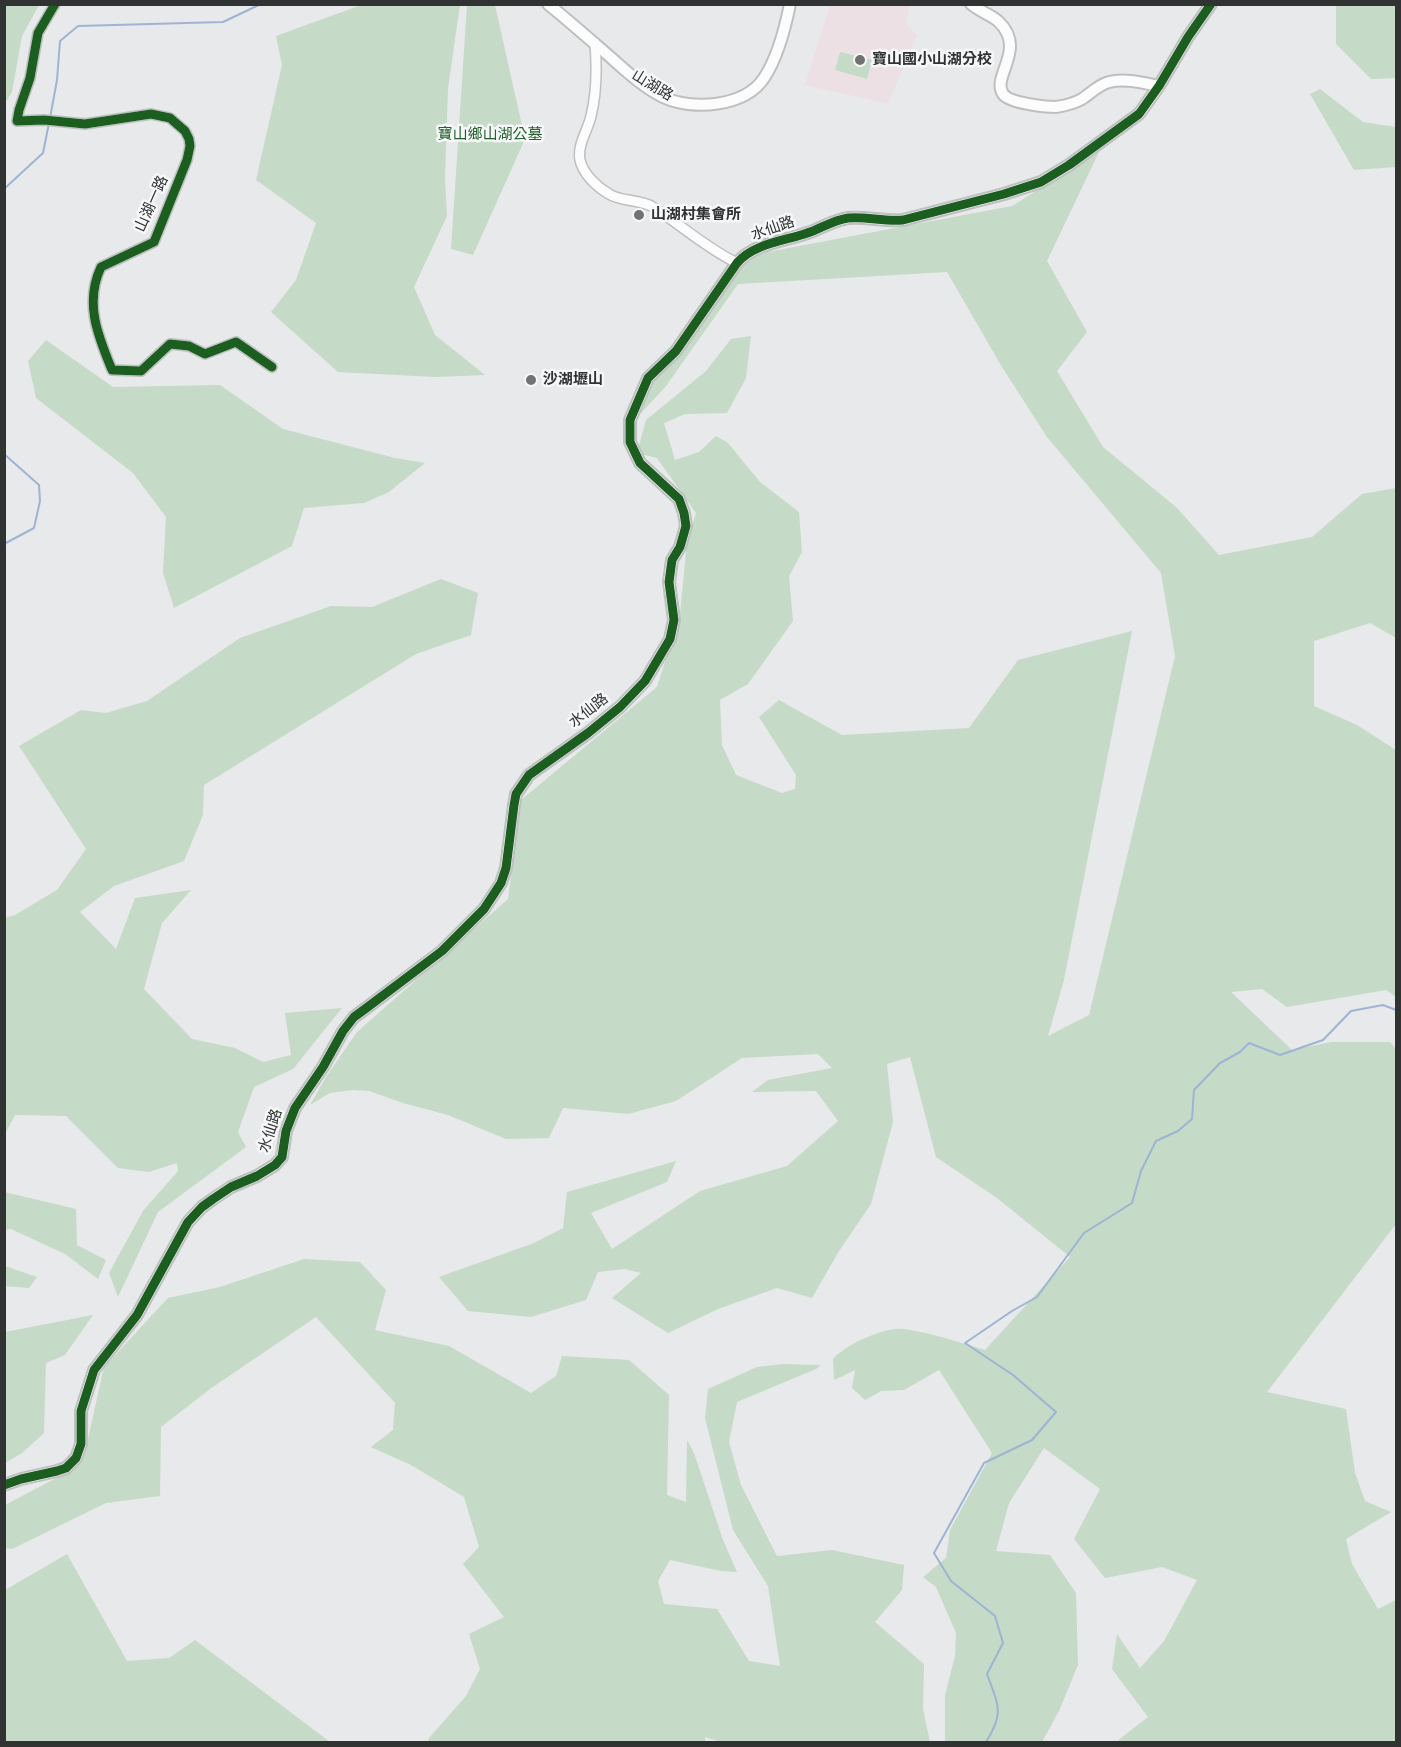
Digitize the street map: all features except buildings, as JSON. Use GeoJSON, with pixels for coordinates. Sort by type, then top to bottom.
{"type":"FeatureCollection","features":[{"type":"Feature","properties":{"kind":"street","name":"山湖一路"},"geometry":{"type":"LineString","coordinates":[[55,4],[38,33],[30,78],[18,110],[17,121],[44,120],[85,124],[151,114],[170,118],[185,131],[189,139],[187,160],[154,242],[101,267],[97,275],[92,296],[96,330],[112,370],[141,371],[171,344],[189,346],[205,354],[236,342],[272,367]]}},
{"type":"Feature","properties":{"kind":"street","name":"山湖路"},"geometry":{"type":"LineString","coordinates":[[548,4],[618,64],[663,97],[684,103],[720,105],[752,90],[764,80],[775,58],[790,4]]}},
{"type":"Feature","properties":{"kind":"street"},"geometry":{"type":"LineString","coordinates":[[971,4],[998,21],[1006,30],[1011,54],[1000,84],[1004,95],[1010,100],[1056,107],[1081,99],[1107,82],[1119,81],[1159,86]]}},
{"type":"Feature","properties":{"kind":"street","name":"水仙路"},"geometry":{"type":"LineString","coordinates":[[4,1485],[66,1468],[76,1458],[81,1444],[81,1411],[94,1370],[137,1315],[188,1222],[213,1199],[231,1187],[267,1171],[282,1157],[286,1131],[295,1108],[354,1017],[442,951],[494,896],[507,868],[516,794],[529,775],[620,707],[645,681],[660,657],[670,639],[674,620],[669,582],[672,560],[680,547],[686,526],[679,499],[640,463],[630,442],[630,420],[648,378],[676,351],[737,263],[747,254],[771,243],[813,231],[838,220],[850,218],[888,222],[903,220],[1041,182],[1069,165],[1139,114],[1210,4]]}},
{"type":"Feature","properties":{"kind":"street"},"geometry":{"type":"LineString","coordinates":[[595,43],[596,91],[591,117],[581,144],[580,159],[585,172],[597,186],[611,196],[650,206],[718,254],[737,263]]}},
{"type":"Feature","properties":{"kind":"shaded area","name":"寶山國小山湖分校"},"geometry":{"type":"Polygon","coordinates":[[[830,5],[910,5],[906,24],[917,35],[888,104],[805,85],[830,5]]]}},
{"type":"Feature","properties":{"kind":"green space"},"geometry":{"type":"Polygon","coordinates":[[[5,4],[39,5],[22,36],[12,92],[5,103],[5,4]]]}},
{"type":"Feature","properties":{"kind":"green space"},"geometry":{"type":"Polygon","coordinates":[[[364,4],[460,5],[448,88],[445,178],[447,216],[414,287],[435,335],[485,375],[435,377],[338,372],[271,312],[296,280],[316,223],[256,180],[282,65],[276,36],[364,4]]]}},
{"type":"Feature","properties":{"kind":"green space","name":"寶山鄉山湖公墓"},"geometry":{"type":"Polygon","coordinates":[[[467,5],[495,5],[525,139],[473,255],[451,249],[467,5]]]}},
{"type":"Feature","properties":{"kind":"green space"},"geometry":{"type":"Polygon","coordinates":[[[1334,5],[1396,5],[1396,78],[1371,79],[1336,44],[1336,6],[1334,5]]]}},
{"type":"Feature","properties":{"kind":"green space"},"geometry":{"type":"Polygon","coordinates":[[[840,52],[872,60],[867,79],[835,70],[840,52]]]}},
{"type":"Feature","properties":{"kind":"green space"},"geometry":{"type":"Polygon","coordinates":[[[1320,89],[1363,122],[1396,127],[1396,167],[1354,170],[1310,94],[1320,89]]]}},
{"type":"Feature","properties":{"kind":"green space"},"geometry":{"type":"Polygon","coordinates":[[[1099,152],[1047,261],[1087,332],[1057,371],[1103,447],[1176,507],[1219,555],[1312,537],[1362,494],[1396,488],[1396,638],[1370,623],[1314,641],[1314,706],[1357,725],[1396,750],[1396,997],[1386,990],[1287,1007],[1262,989],[1231,992],[1292,1050],[1331,1042],[1390,1042],[1396,1049],[1396,1224],[1267,1392],[1346,1409],[1355,1473],[1365,1501],[1391,1512],[1346,1539],[1352,1564],[1378,1609],[1396,1600],[1396,1742],[1116,1742],[1148,1717],[1112,1669],[1117,1634],[1140,1668],[1164,1641],[1197,1580],[1162,1567],[1105,1578],[1074,1539],[1100,1489],[1044,1448],[1009,1503],[996,1551],[1050,1555],[1076,1593],[1078,1665],[1059,1711],[1042,1742],[945,1742],[945,1695],[955,1656],[956,1633],[936,1587],[923,1577],[946,1558],[950,1530],[992,1453],[939,1370],[904,1390],[881,1391],[865,1400],[852,1388],[855,1370],[834,1380],[833,1359],[846,1348],[876,1333],[896,1329],[924,1333],[985,1350],[1070,1257],[997,1198],[936,1157],[910,1057],[887,1064],[893,1122],[871,1204],[839,1251],[812,1298],[777,1288],[718,1309],[668,1333],[612,1298],[641,1273],[624,1269],[598,1272],[586,1300],[531,1317],[468,1311],[439,1277],[534,1243],[563,1228],[567,1192],[676,1161],[667,1182],[591,1213],[612,1249],[700,1191],[787,1166],[838,1121],[816,1091],[752,1092],[768,1080],[832,1068],[818,1054],[742,1058],[676,1101],[628,1114],[563,1108],[549,1138],[506,1139],[448,1115],[369,1091],[353,1090],[330,1093],[310,1105],[357,1032],[508,899],[521,800],[657,687],[680,614],[687,542],[696,513],[657,458],[637,453],[646,420],[706,371],[731,339],[751,336],[746,378],[727,413],[685,414],[664,423],[675,460],[699,452],[716,436],[728,443],[760,482],[799,512],[802,552],[789,576],[793,621],[748,684],[720,700],[722,745],[736,775],[782,793],[795,789],[796,775],[759,717],[779,700],[842,735],[969,728],[1018,660],[1132,631],[1064,980],[1048,1036],[1089,1015],[1175,656],[1161,573],[1047,437],[1002,367],[947,272],[738,284],[666,386],[632,423],[625,420],[666,356],[746,256],[1012,206],[1099,152]]]}},
{"type":"Feature","properties":{"kind":"green space"},"geometry":{"type":"Polygon","coordinates":[[[46,340],[113,387],[220,385],[283,429],[395,458],[425,463],[389,492],[364,503],[304,508],[292,546],[174,608],[163,573],[166,517],[133,473],[36,398],[28,361],[46,340]]]}},
{"type":"Feature","properties":{"kind":"green space"},"geometry":{"type":"Polygon","coordinates":[[[441,579],[478,593],[471,635],[416,654],[204,785],[203,815],[184,861],[114,886],[80,912],[116,949],[135,898],[191,890],[162,923],[144,989],[192,1039],[235,1048],[263,1062],[291,1055],[285,1013],[342,1008],[293,1069],[254,1087],[238,1132],[246,1147],[158,1212],[118,1297],[109,1273],[143,1211],[178,1171],[177,1163],[149,1172],[118,1168],[66,1116],[15,1115],[5,1134],[5,918],[15,915],[57,890],[86,849],[19,746],[81,710],[106,713],[147,701],[240,638],[331,606],[372,607],[441,579]]]}},
{"type":"Feature","properties":{"kind":"green space"},"geometry":{"type":"Polygon","coordinates":[[[4,1192],[76,1209],[77,1245],[106,1260],[98,1279],[65,1254],[11,1229],[5,1230],[4,1192]]]}},
{"type":"Feature","properties":{"kind":"green space"},"geometry":{"type":"Polygon","coordinates":[[[304,1259],[360,1262],[386,1290],[375,1330],[449,1346],[531,1393],[556,1376],[562,1356],[629,1360],[669,1395],[667,1495],[686,1502],[687,1440],[694,1453],[723,1540],[737,1572],[721,1571],[670,1560],[658,1581],[664,1604],[717,1609],[749,1661],[780,1666],[768,1586],[733,1530],[705,1418],[708,1389],[757,1367],[783,1364],[821,1365],[737,1402],[729,1442],[741,1485],[777,1556],[832,1550],[904,1565],[902,1590],[875,1622],[924,1664],[923,1709],[930,1742],[721,1742],[705,1737],[705,1742],[428,1742],[466,1696],[480,1669],[469,1634],[504,1617],[463,1564],[479,1547],[464,1497],[411,1465],[371,1447],[393,1430],[395,1403],[316,1317],[210,1389],[161,1427],[160,1496],[106,1503],[12,1549],[5,1548],[5,1505],[66,1473],[87,1443],[104,1367],[168,1298],[220,1287],[304,1259]]]}},
{"type":"Feature","properties":{"kind":"green space"},"geometry":{"type":"Polygon","coordinates":[[[4,1266],[37,1277],[29,1288],[5,1286],[4,1266]]]}},
{"type":"Feature","properties":{"kind":"green space"},"geometry":{"type":"Polygon","coordinates":[[[93,1315],[65,1355],[46,1363],[44,1433],[22,1453],[5,1463],[5,1332],[93,1315]]]}},
{"type":"Feature","properties":{"kind":"green space"},"geometry":{"type":"Polygon","coordinates":[[[67,1554],[127,1661],[169,1658],[195,1640],[330,1742],[5,1742],[5,1590],[67,1554]]]}},
{"type":"Feature","properties":{"kind":"waterway"},"geometry":{"type":"LineString","coordinates":[[50,118],[57,80],[60,41],[78,26],[223,22],[261,4]]}},
{"type":"Feature","properties":{"kind":"waterway"},"geometry":{"type":"LineString","coordinates":[[4,189],[43,153],[49,123]]}},
{"type":"Feature","properties":{"kind":"waterway"},"geometry":{"type":"LineString","coordinates":[[4,454],[39,485],[40,501],[34,528],[4,544]]}},
{"type":"Feature","properties":{"kind":"waterway"},"geometry":{"type":"LineString","coordinates":[[986,1742],[998,1715],[997,1701],[987,1674],[1003,1643],[995,1616],[951,1581],[934,1553],[984,1463],[1032,1440],[1056,1412],[1013,1375],[965,1343],[1037,1297],[1084,1233],[1132,1203],[1141,1171],[1156,1141],[1178,1131],[1192,1119],[1194,1090],[1220,1063],[1240,1052],[1249,1043],[1280,1055],[1323,1040],[1351,1011],[1383,1005],[1396,1010]]}},
{"type":"Feature","properties":{"kind":"cycle path"},"geometry":{"type":"LineString","coordinates":[[55,4],[38,33],[30,78],[17,121],[44,120],[85,124],[151,114],[170,118],[185,131],[189,139],[187,160],[154,242],[101,267],[96,280],[93,306],[95,319],[112,370],[141,371],[170,344],[189,346],[205,354],[236,342],[272,367]]}},
{"type":"Feature","properties":{"kind":"cycle path"},"geometry":{"type":"LineString","coordinates":[[4,1485],[66,1468],[76,1458],[81,1444],[81,1411],[94,1370],[137,1315],[188,1222],[213,1199],[231,1187],[257,1176],[275,1165],[282,1157],[286,1131],[295,1108],[354,1017],[442,951],[484,909],[501,883],[506,868],[516,794],[529,775],[588,733],[620,707],[645,681],[670,639],[674,620],[669,582],[672,560],[680,547],[686,526],[679,499],[640,463],[630,442],[630,420],[648,378],[676,351],[737,263],[744,256],[762,246],[813,231],[843,219],[903,220],[1041,182],[1069,165],[1139,114],[1211,4]]}},
{"type":"Feature","properties":{"kind":"place","name":"寶山國小山湖分校"},"geometry":{"type":"Point","coordinates":[860,60]}},
{"type":"Feature","properties":{"kind":"place","name":"山湖村集會所"},"geometry":{"type":"Point","coordinates":[639,215]}},
{"type":"Feature","properties":{"kind":"place","name":"沙湖壢山"},"geometry":{"type":"Point","coordinates":[531,380]}}]}
